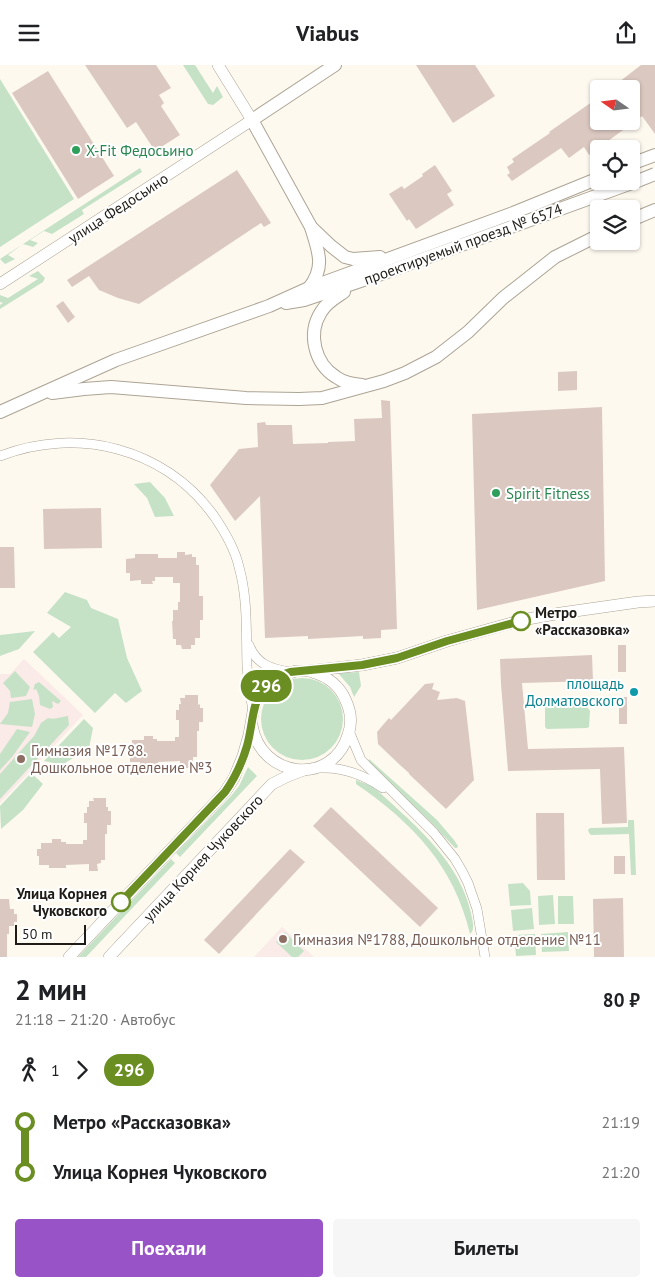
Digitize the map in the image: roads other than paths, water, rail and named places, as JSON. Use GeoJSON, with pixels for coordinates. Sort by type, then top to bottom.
{"type":"FeatureCollection","features":[{"type":"Feature","properties":{"kind":"main road","name":"улица Федосьино"},"geometry":{"type":"LineString","coordinates":[[252,120],[335,65]]}},
{"type":"Feature","properties":{"kind":"main road"},"geometry":{"type":"LineString","coordinates":[[252,120],[311,227],[320,260],[316,279],[309,288]]}},
{"type":"Feature","properties":{"kind":"main road","name":"проектируемый проезд № 6574"},"geometry":{"type":"LineString","coordinates":[[269,306],[304,300],[360,281],[655,174]]}},
{"type":"Feature","properties":{"kind":"main road","name":"проектируемый проезд № 6574"},"geometry":{"type":"LineString","coordinates":[[0,412],[116,360],[269,306],[309,288],[513,213],[590,182]]}},
{"type":"Feature","properties":{"kind":"main road"},"geometry":{"type":"LineString","coordinates":[[640,216],[655,210]]}},
{"type":"Feature","properties":{"kind":"main road"},"geometry":{"type":"LineString","coordinates":[[311,227],[345,257],[360,259],[399,255]]}},
{"type":"Feature","properties":{"kind":"main road"},"geometry":{"type":"LineString","coordinates":[[37,395],[111,387],[254,398],[299,399],[322,398],[384,381],[405,373],[436,357],[468,332],[503,298],[549,262],[590,240]]}},
{"type":"Feature","properties":{"kind":"main road"},"geometry":{"type":"LineString","coordinates":[[360,281],[326,305],[317,319],[314,335],[316,352],[330,373],[352,384],[364,385]]}},
{"type":"Feature","properties":{"kind":"street"},"geometry":{"type":"LineString","coordinates":[[218,65],[252,120]]}},
{"type":"Feature","properties":{"kind":"street","name":"улица Федосьино"},"geometry":{"type":"LineString","coordinates":[[0,284],[252,120]]}},
{"type":"Feature","properties":{"kind":"street"},"geometry":{"type":"LineString","coordinates":[[0,456],[23,448],[45,444],[72,442],[93,444],[119,449],[156,464],[174,475],[191,489],[210,511],[224,532],[239,565],[243,585],[254,735],[260,746],[267,755],[286,767],[309,769],[329,767],[353,772],[367,778],[398,798]]}},
{"type":"Feature","properties":{"kind":"street","name":"улица Корнея Чуковского"},"geometry":{"type":"LineString","coordinates":[[69,957],[225,792],[243,757],[256,701],[266,687],[280,676],[290,672],[362,665],[397,658],[447,641],[522,620],[655,601]]}},
{"type":"Feature","properties":{"kind":"street"},"geometry":{"type":"LineString","coordinates":[[246,641],[253,655],[262,663],[270,668],[290,672]]}},
{"type":"Feature","properties":{"kind":"street","name":"улица Корнея Чуковского"},"geometry":{"type":"LineString","coordinates":[[109,957],[272,784],[288,775],[326,763],[339,752],[346,742],[351,720],[349,708],[342,692],[334,683],[308,671]]}},
{"type":"Feature","properties":{"kind":"street"},"geometry":{"type":"LineString","coordinates":[[349,731],[361,760],[434,833],[455,859],[468,883],[477,909],[485,957]]}},
{"type":"Feature","properties":{"kind":"place","name":"X-Fit Федосьино"},"geometry":{"type":"Point","coordinates":[76,150]}},
{"type":"Feature","properties":{"kind":"place","name":"Spirit Fitness"},"geometry":{"type":"Point","coordinates":[496,493]}},
{"type":"Feature","properties":{"kind":"place","name":"Метро «Рассказовка»"},"geometry":{"type":"Point","coordinates":[521,621]}},
{"type":"Feature","properties":{"kind":"place","name":"площадь Долматовского"},"geometry":{"type":"Point","coordinates":[634,692]}},
{"type":"Feature","properties":{"kind":"place","name":"Гимназия №1788. Дошкольное отделение №3"},"geometry":{"type":"Point","coordinates":[21,759]}},
{"type":"Feature","properties":{"kind":"place","name":"Улица Корнея Чуковского"},"geometry":{"type":"Point","coordinates":[121,902]}},
{"type":"Feature","properties":{"kind":"place","name":"Гимназия №1788, Дошкольное отделение №11"},"geometry":{"type":"Point","coordinates":[283,939]}}]}
